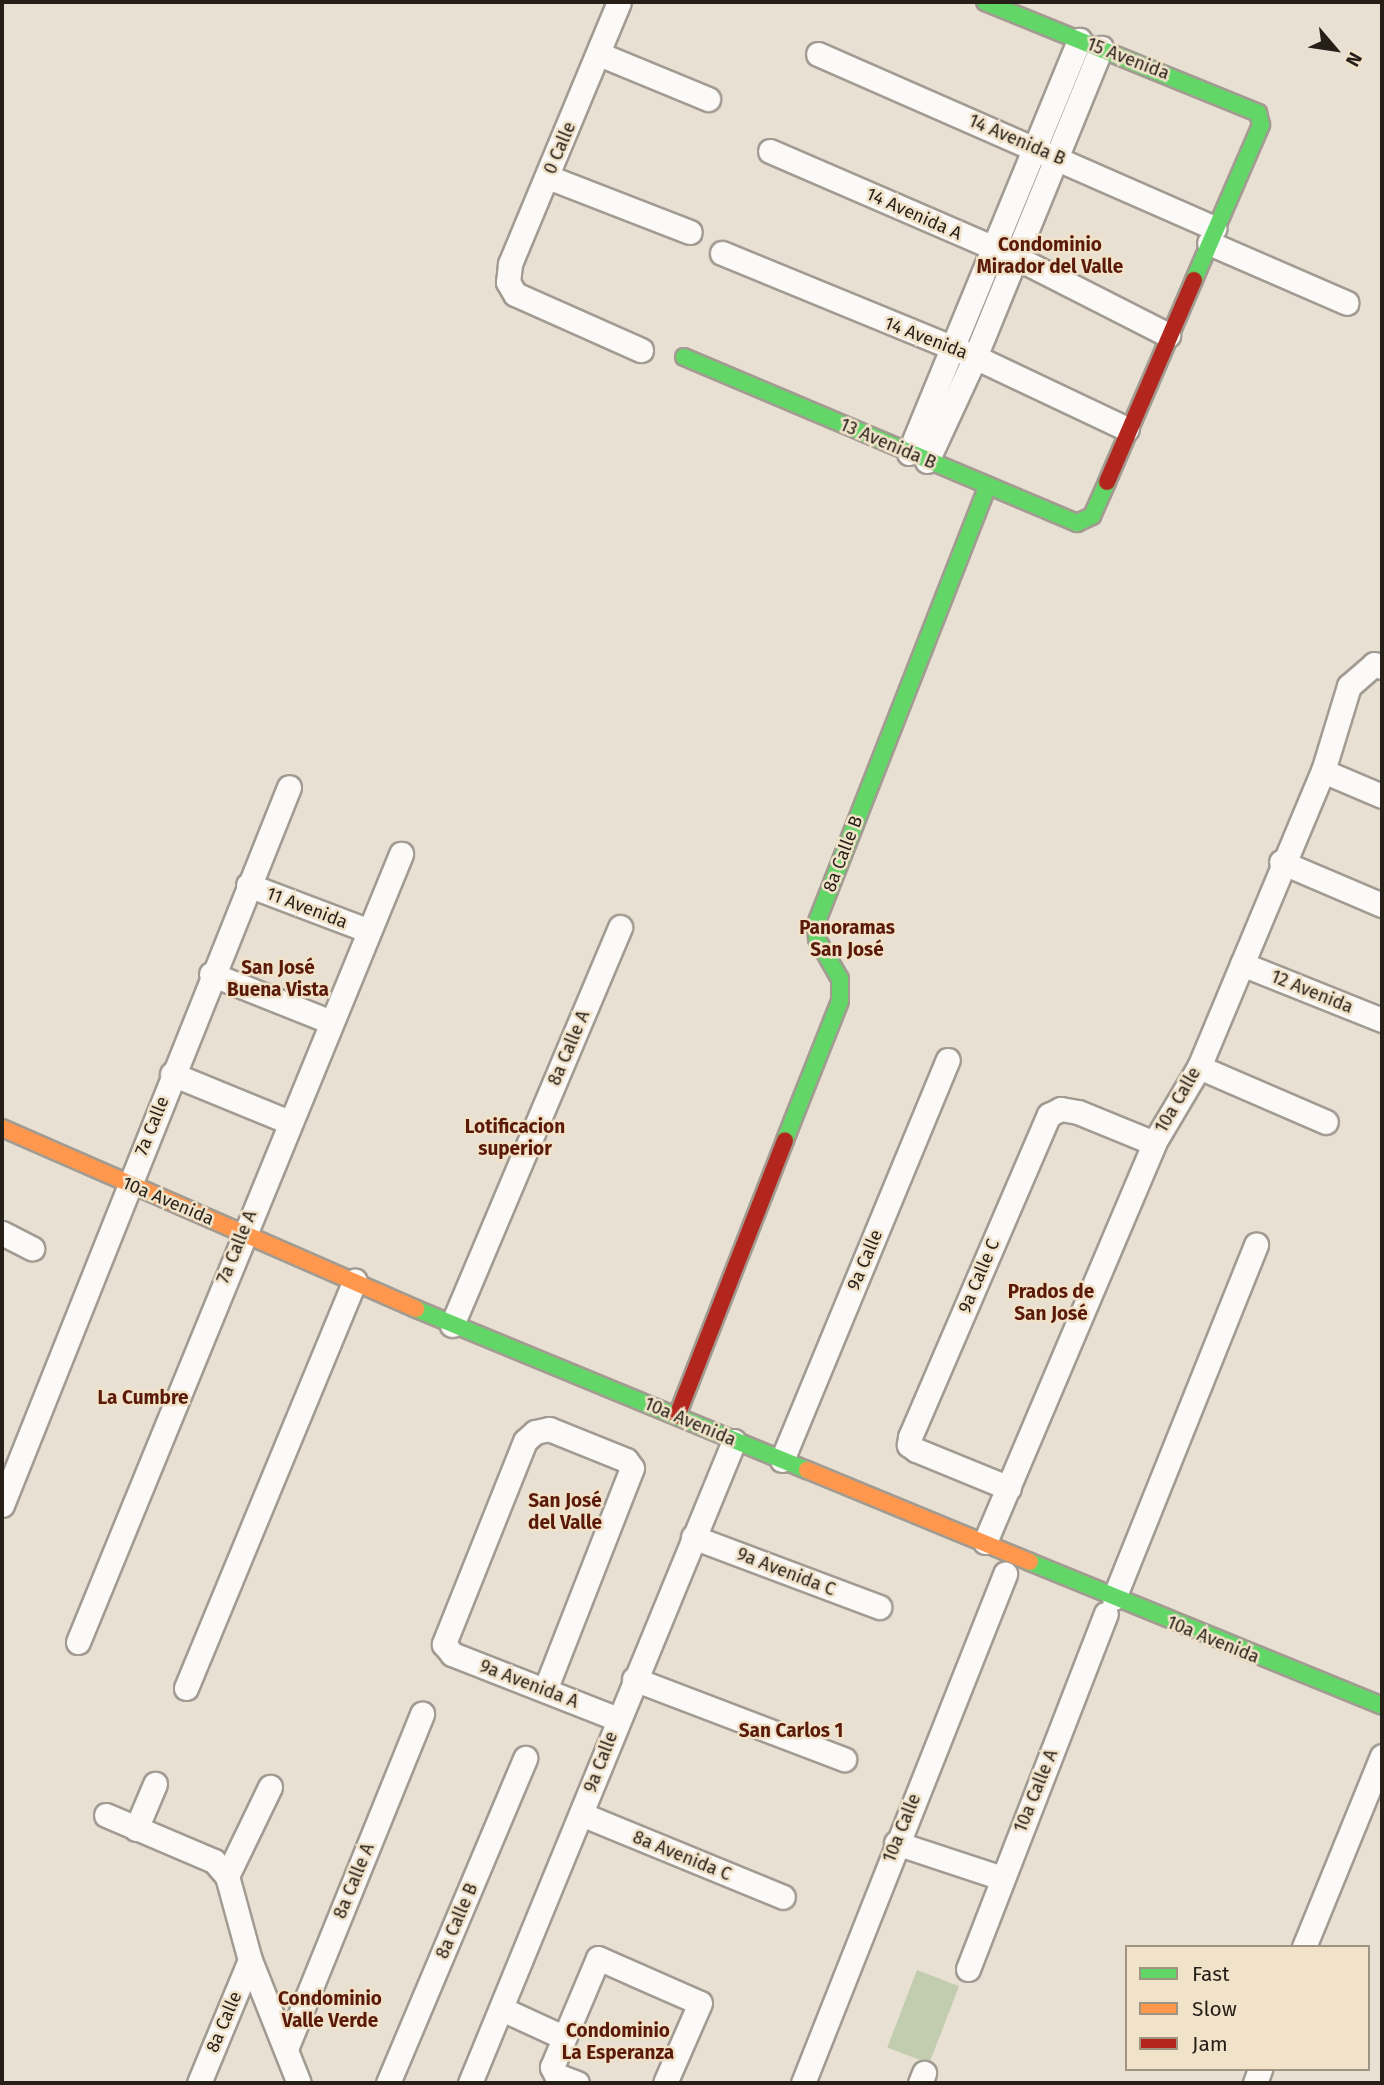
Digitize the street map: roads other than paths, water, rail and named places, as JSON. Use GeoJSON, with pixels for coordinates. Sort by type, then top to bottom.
{"type":"FeatureCollection","features":[{"type":"Feature","properties":{"kind":"street","name":"0 Calle"},"geometry":{"type":"LineString","coordinates":[[620,2],[510,264],[508,282],[515,294],[641,349]]}},
{"type":"Feature","properties":{"kind":"street","name":"15 Avenida"},"geometry":{"type":"LineString","coordinates":[[985,2],[1249,107],[1258,113],[1261,125],[1212,235]]}},
{"type":"Feature","properties":{"kind":"street"},"geometry":{"type":"LineString","coordinates":[[1046,152],[1079,40]]}},
{"type":"Feature","properties":{"kind":"street"},"geometry":{"type":"LineString","coordinates":[[918,457],[951,351],[1004,253],[1046,152],[1101,48]]}},
{"type":"Feature","properties":{"kind":"street"},"geometry":{"type":"LineString","coordinates":[[599,54],[708,99]]}},
{"type":"Feature","properties":{"kind":"street","name":"14 Avenida B"},"geometry":{"type":"LineString","coordinates":[[818,54],[1046,152],[1347,303]]}},
{"type":"Feature","properties":{"kind":"street","name":"14 Avenida A"},"geometry":{"type":"LineString","coordinates":[[770,151],[1004,253],[1168,335]]}},
{"type":"Feature","properties":{"kind":"street"},"geometry":{"type":"LineString","coordinates":[[548,177],[690,232]]}},
{"type":"Feature","properties":{"kind":"street"},"geometry":{"type":"LineString","coordinates":[[1127,429],[1212,235]]}},
{"type":"Feature","properties":{"kind":"street","name":"14 Avenida"},"geometry":{"type":"LineString","coordinates":[[722,253],[951,351],[975,358],[1127,429]]}},
{"type":"Feature","properties":{"kind":"street"},"geometry":{"type":"LineString","coordinates":[[918,457],[975,358],[1004,253]]}},
{"type":"Feature","properties":{"kind":"street","name":"13 Avenida B"},"geometry":{"type":"LineString","coordinates":[[684,357],[1077,523],[1092,516],[1127,429]]}},
{"type":"Feature","properties":{"kind":"street","name":"8a Calle B"},"geometry":{"type":"LineString","coordinates":[[677,1416],[840,1001],[840,979],[817,939],[816,924],[988,486]]}},
{"type":"Feature","properties":{"kind":"street","name":"10a Calle"},"geometry":{"type":"LineString","coordinates":[[985,1542],[1154,1143],[1199,1067],[1281,862],[1323,771],[1349,686],[1378,666]]}},
{"type":"Feature","properties":{"kind":"street"},"geometry":{"type":"LineString","coordinates":[[1323,771],[1382,796]]}},
{"type":"Feature","properties":{"kind":"street","name":"7a Calle"},"geometry":{"type":"LineString","coordinates":[[2,1505],[211,974],[289,787]]}},
{"type":"Feature","properties":{"kind":"street","name":"7a Calle A"},"geometry":{"type":"LineString","coordinates":[[78,1642],[367,930],[401,854]]}},
{"type":"Feature","properties":{"kind":"street"},"geometry":{"type":"LineString","coordinates":[[1281,862],[1382,905]]}},
{"type":"Feature","properties":{"kind":"street","name":"11 Avenida"},"geometry":{"type":"LineString","coordinates":[[248,885],[367,930]]}},
{"type":"Feature","properties":{"kind":"street","name":"8a Calle A"},"geometry":{"type":"LineString","coordinates":[[452,1325],[620,927]]}},
{"type":"Feature","properties":{"kind":"street","name":"12 Avenida"},"geometry":{"type":"LineString","coordinates":[[1242,964],[1382,1020]]}},
{"type":"Feature","properties":{"kind":"street"},"geometry":{"type":"LineString","coordinates":[[211,974],[331,1022]]}},
{"type":"Feature","properties":{"kind":"street","name":"9a Calle"},"geometry":{"type":"LineString","coordinates":[[782,1460],[948,1060]]}},
{"type":"Feature","properties":{"kind":"street"},"geometry":{"type":"LineString","coordinates":[[1199,1067],[1326,1122]]}},
{"type":"Feature","properties":{"kind":"street"},"geometry":{"type":"LineString","coordinates":[[172,1074],[289,1122]]}},
{"type":"Feature","properties":{"kind":"street","name":"9a Calle C"},"geometry":{"type":"LineString","coordinates":[[1009,1488],[916,1450],[909,1445],[910,1437],[1049,1115],[1061,1109],[1078,1112],[1154,1143]]}},
{"type":"Feature","properties":{"kind":"street","name":"10a Avenida"},"geometry":{"type":"LineString","coordinates":[[2,1128],[452,1325],[985,1542],[1110,1606],[1382,1706]]}},
{"type":"Feature","properties":{"kind":"street"},"geometry":{"type":"LineString","coordinates":[[2,1233],[32,1248]]}},
{"type":"Feature","properties":{"kind":"street","name":"10a Calle A"},"geometry":{"type":"LineString","coordinates":[[968,1969],[1256,1244]]}},
{"type":"Feature","properties":{"kind":"street"},"geometry":{"type":"LineString","coordinates":[[187,1688],[355,1282]]}},
{"type":"Feature","properties":{"kind":"street","name":"9a Avenida A"},"geometry":{"type":"LineString","coordinates":[[545,1690],[631,1477],[626,1460],[548,1429],[535,1432],[525,1441],[444,1644],[452,1654],[618,1719]]}},
{"type":"Feature","properties":{"kind":"street","name":"9a Calle"},"geometry":{"type":"LineString","coordinates":[[470,2083],[734,1441]]}},
{"type":"Feature","properties":{"kind":"street","name":"9a Avenida C"},"geometry":{"type":"LineString","coordinates":[[693,1537],[879,1607]]}},
{"type":"Feature","properties":{"kind":"street","name":"10a Calle"},"geometry":{"type":"LineString","coordinates":[[803,2083],[1005,1574]]}},
{"type":"Feature","properties":{"kind":"street"},"geometry":{"type":"LineString","coordinates":[[634,1679],[844,1759]]}},
{"type":"Feature","properties":{"kind":"street","name":"8a Calle A"},"geometry":{"type":"LineString","coordinates":[[286,2049],[422,1714]]}},
{"type":"Feature","properties":{"kind":"street"},"geometry":{"type":"LineString","coordinates":[[1305,1945],[1382,1756]]}},
{"type":"Feature","properties":{"kind":"street","name":"8a Calle B"},"geometry":{"type":"LineString","coordinates":[[388,2083],[525,1758]]}},
{"type":"Feature","properties":{"kind":"street"},"geometry":{"type":"LineString","coordinates":[[136,1829],[155,1784]]}},
{"type":"Feature","properties":{"kind":"street"},"geometry":{"type":"LineString","coordinates":[[227,1877],[270,1787]]}},
{"type":"Feature","properties":{"kind":"street","name":"8a Avenida C"},"geometry":{"type":"LineString","coordinates":[[581,1814],[783,1897]]}},
{"type":"Feature","properties":{"kind":"street"},"geometry":{"type":"LineString","coordinates":[[106,1815],[214,1861],[227,1877],[250,1960],[299,2083]]}},
{"type":"Feature","properties":{"kind":"street"},"geometry":{"type":"LineString","coordinates":[[896,1843],[1002,1878]]}},
{"type":"Feature","properties":{"kind":"street"},"geometry":{"type":"LineString","coordinates":[[577,2083],[556,2075],[552,2067],[595,1961],[603,1958],[697,1999],[699,2007],[664,2083]]}},
{"type":"Feature","properties":{"kind":"street","name":"8a Calle"},"geometry":{"type":"LineString","coordinates":[[199,2083],[250,1960]]}},
{"type":"Feature","properties":{"kind":"street"},"geometry":{"type":"LineString","coordinates":[[502,2009],[563,2038]]}},
{"type":"Feature","properties":{"kind":"district","name":"Condominio Mirador del Valle"},"geometry":{"type":"Point","coordinates":[1050,256]}},
{"type":"Feature","properties":{"kind":"district","name":"Panoramas San José"},"geometry":{"type":"Point","coordinates":[847,939]}},
{"type":"Feature","properties":{"kind":"district","name":"San José Buena Vista"},"geometry":{"type":"Point","coordinates":[278,979]}},
{"type":"Feature","properties":{"kind":"district","name":"Lotificacion superior"},"geometry":{"type":"Point","coordinates":[515,1138]}},
{"type":"Feature","properties":{"kind":"district","name":"Prados de San José"},"geometry":{"type":"Point","coordinates":[1051,1303]}},
{"type":"Feature","properties":{"kind":"district","name":"La Cumbre"},"geometry":{"type":"Point","coordinates":[143,1398]}},
{"type":"Feature","properties":{"kind":"district","name":"San José del Valle"},"geometry":{"type":"Point","coordinates":[565,1512]}},
{"type":"Feature","properties":{"kind":"district","name":"San Carlos 1"},"geometry":{"type":"Point","coordinates":[791,1731]}},
{"type":"Feature","properties":{"kind":"district","name":"Condominio Valle Verde"},"geometry":{"type":"Point","coordinates":[330,2010]}},
{"type":"Feature","properties":{"kind":"district","name":"Condominio La Esperanza"},"geometry":{"type":"Point","coordinates":[618,2042]}}]}
